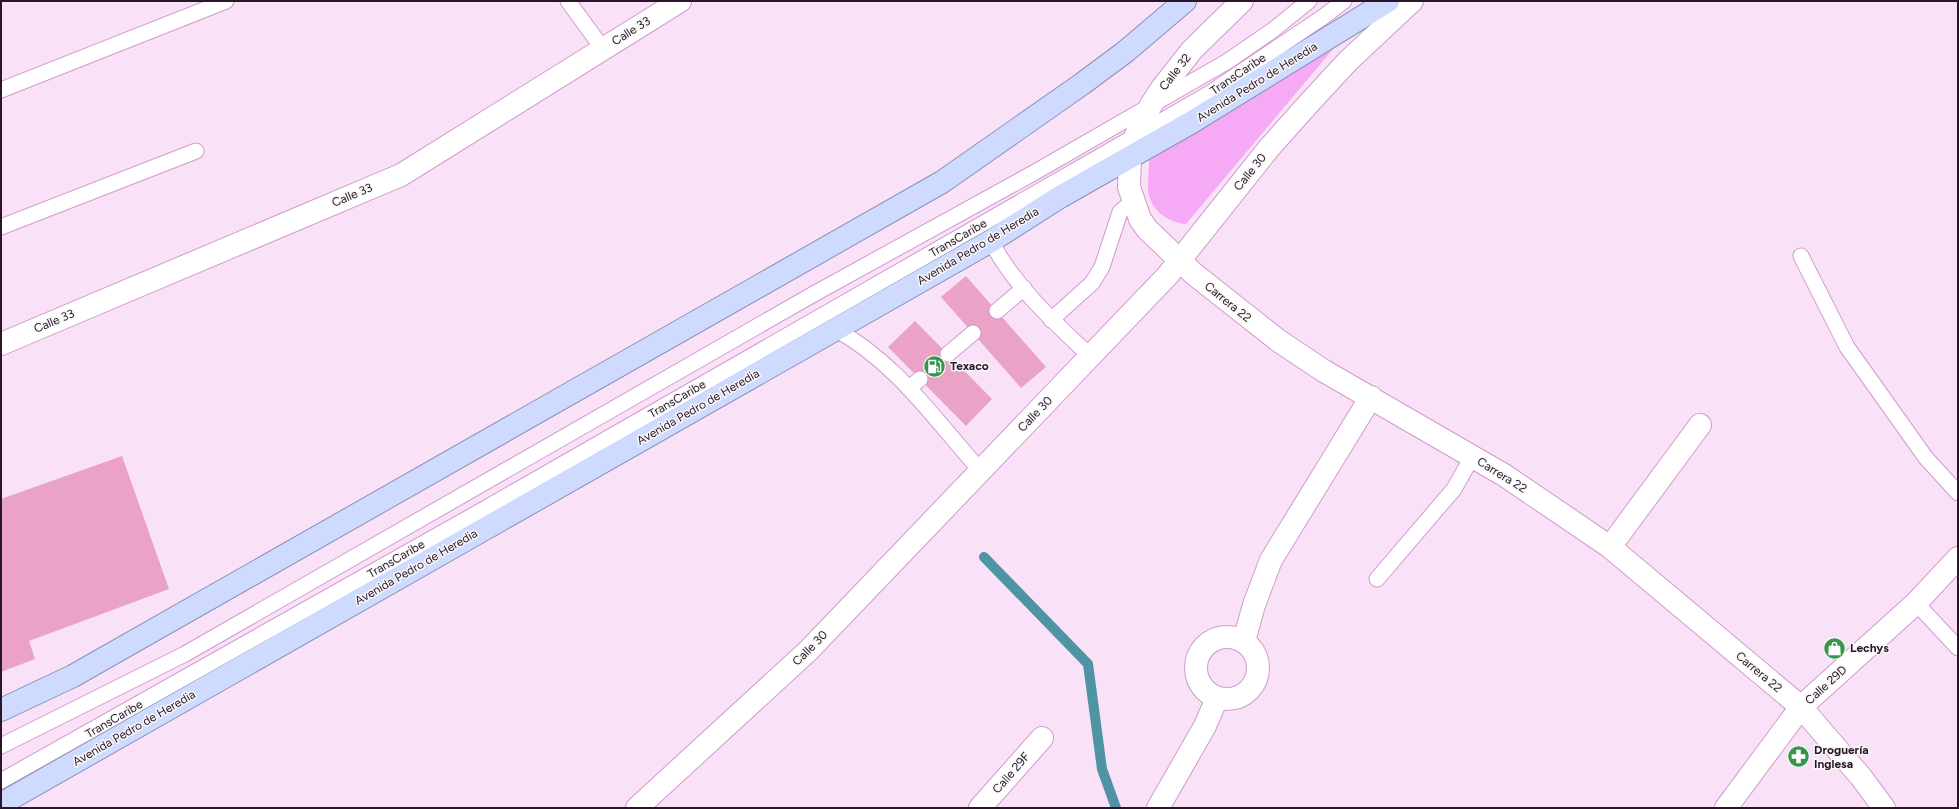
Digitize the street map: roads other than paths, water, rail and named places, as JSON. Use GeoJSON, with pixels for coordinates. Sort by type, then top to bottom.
{"type":"FeatureCollection","features":[{"type":"Feature","properties":{"kind":"highway"},"geometry":{"type":"LineString","coordinates":[[1,710],[73,676],[942,182],[1082,84],[1155,27],[1185,1]]}},
{"type":"Feature","properties":{"kind":"highway","name":"Avenida Pedro de Heredia"},"geometry":{"type":"LineString","coordinates":[[1,804],[991,240],[1060,197],[1192,122],[1388,1]]}},
{"type":"Feature","properties":{"kind":"street","name":"Calle 33"},"geometry":{"type":"LineString","coordinates":[[1,344],[401,175],[680,1]]}},
{"type":"Feature","properties":{"kind":"street","name":"Calle 32"},"geometry":{"type":"LineString","coordinates":[[1130,157],[1136,135],[1151,105],[1162,88],[1192,50],[1242,1]]}},
{"type":"Feature","properties":{"kind":"street","name":"Calle 30"},"geometry":{"type":"LineString","coordinates":[[637,808],[808,651],[1168,275],[1268,148],[1310,101],[1348,62],[1412,1]]}},
{"type":"Feature","properties":{"kind":"street","name":"Carrera 22"},"geometry":{"type":"LineString","coordinates":[[1130,157],[1129,187],[1140,220],[1147,229],[1179,260],[1236,309],[1279,341],[1324,371],[1504,475],[1610,547],[1801,707],[1861,777],[1884,808]]}},
{"type":"Feature","properties":{"kind":"street"},"geometry":{"type":"LineString","coordinates":[[1244,641],[1254,605],[1271,560],[1371,397]]}},
{"type":"Feature","properties":{"kind":"street"},"geometry":{"type":"LineString","coordinates":[[1610,547],[1700,425]]}},
{"type":"Feature","properties":{"kind":"street","name":"Calle 29D"},"geometry":{"type":"LineString","coordinates":[[1726,808],[1801,707],[1916,603],[1958,558]]}},
{"type":"Feature","properties":{"kind":"street"},"geometry":{"type":"LineString","coordinates":[[1229,636],[1244,641],[1254,652],[1259,667],[1256,681],[1246,693],[1232,699],[1217,698],[1204,690],[1196,677],[1196,662],[1203,647],[1215,638],[1229,636]]}},
{"type":"Feature","properties":{"kind":"street"},"geometry":{"type":"LineString","coordinates":[[1158,808],[1205,726],[1217,698]]}},
{"type":"Feature","properties":{"kind":"street","name":"Calle 29F"},"geometry":{"type":"LineString","coordinates":[[980,808],[1042,738]]}},
{"type":"Feature","properties":{"kind":"lane"},"geometry":{"type":"LineString","coordinates":[[1,90],[226,1]]}},
{"type":"Feature","properties":{"kind":"lane"},"geometry":{"type":"LineString","coordinates":[[568,1],[602,49]]}},
{"type":"Feature","properties":{"kind":"lane","name":"TransCaribe"},"geometry":{"type":"LineString","coordinates":[[1,746],[186,654],[805,299],[1151,105],[1239,54],[1273,30],[1309,1]]}},
{"type":"Feature","properties":{"kind":"lane","name":"TransCaribe"},"geometry":{"type":"LineString","coordinates":[[1,781],[493,504],[1210,93],[1323,17],[1344,1]]}},
{"type":"Feature","properties":{"kind":"lane"},"geometry":{"type":"LineString","coordinates":[[1,227],[196,151]]}},
{"type":"Feature","properties":{"kind":"lane"},"geometry":{"type":"LineString","coordinates":[[1051,320],[1092,283],[1102,267],[1120,212],[1133,201]]}},
{"type":"Feature","properties":{"kind":"lane"},"geometry":{"type":"LineString","coordinates":[[991,240],[998,254],[1051,320],[1090,356]]}},
{"type":"Feature","properties":{"kind":"lane"},"geometry":{"type":"LineString","coordinates":[[1801,256],[1847,347],[1926,458],[1958,493]]}},
{"type":"Feature","properties":{"kind":"lane"},"geometry":{"type":"LineString","coordinates":[[997,311],[1024,288]]}},
{"type":"Feature","properties":{"kind":"lane"},"geometry":{"type":"LineString","coordinates":[[835,330],[870,350],[914,384],[980,470]]}},
{"type":"Feature","properties":{"kind":"lane"},"geometry":{"type":"LineString","coordinates":[[948,354],[972,333]]}},
{"type":"Feature","properties":{"kind":"lane"},"geometry":{"type":"LineString","coordinates":[[1376,579],[1454,488],[1472,457]]}},
{"type":"Feature","properties":{"kind":"lane"},"geometry":{"type":"LineString","coordinates":[[1916,603],[1958,648]]}},
{"type":"Feature","properties":{"kind":"waterway"},"geometry":{"type":"LineString","coordinates":[[984,557],[1088,664],[1102,769],[1116,808]]}},
{"type":"Feature","properties":{"kind":"place","name":"Texaco"},"geometry":{"type":"Point","coordinates":[934,366]}},
{"type":"Feature","properties":{"kind":"place","name":"Lechys"},"geometry":{"type":"Point","coordinates":[1834,648]}},
{"type":"Feature","properties":{"kind":"place","name":"Droguería Inglesa"},"geometry":{"type":"Point","coordinates":[1799,757]}}]}
